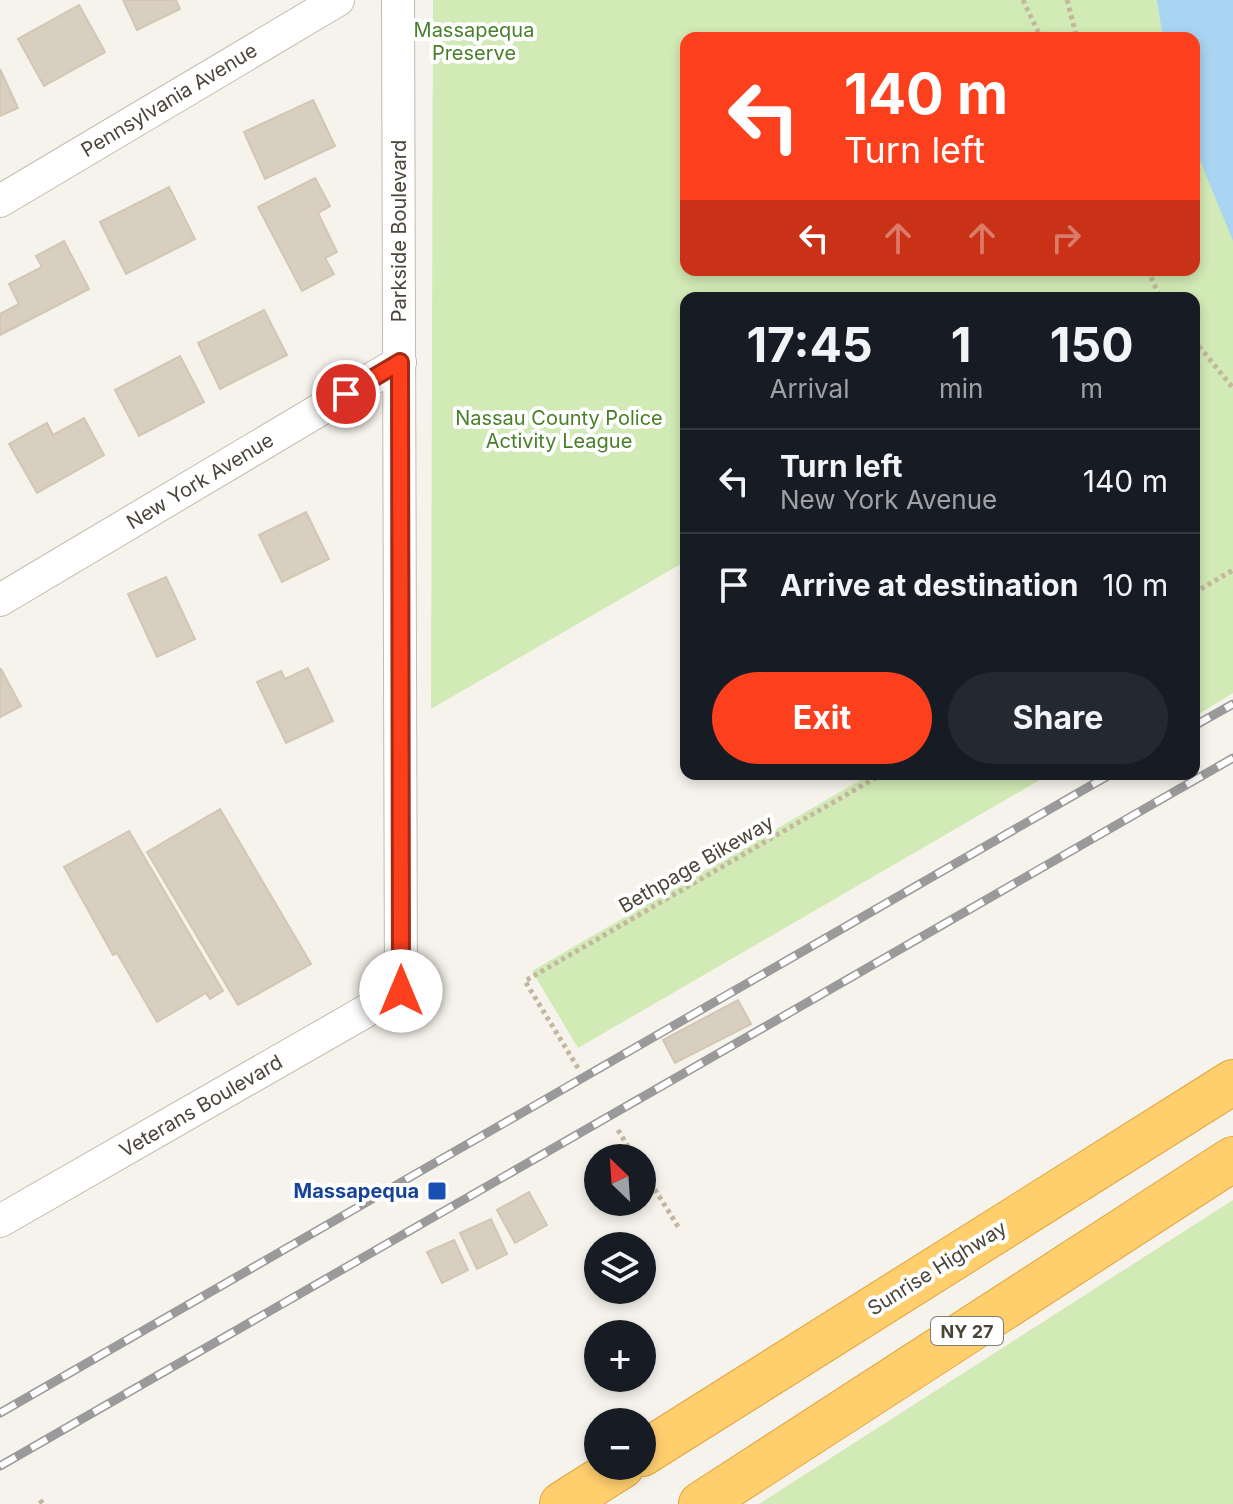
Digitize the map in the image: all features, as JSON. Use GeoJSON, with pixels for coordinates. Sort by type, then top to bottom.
{"type":"FeatureCollection","features":[{"type":"Feature","properties":{"kind":"highway","name":"Sunrise Highway"},"geometry":{"type":"LineString","coordinates":[[656,1445],[1233,1082]]}},
{"type":"Feature","properties":{"kind":"highway","name":"NY 27"},"geometry":{"type":"LineString","coordinates":[[701,1504],[1233,1159]]}},
{"type":"Feature","properties":{"kind":"highway"},"geometry":{"type":"LineString","coordinates":[[562,1504],[600,1480]]}},
{"type":"Feature","properties":{"kind":"street","name":"Pennsylvania Avenue"},"geometry":{"type":"LineString","coordinates":[[0,201],[338,0]]}},
{"type":"Feature","properties":{"kind":"street","name":"Parkside Boulevard"},"geometry":{"type":"LineString","coordinates":[[398,0],[401,991]]}},
{"type":"Feature","properties":{"kind":"street","name":"New York Avenue"},"geometry":{"type":"LineString","coordinates":[[0,600],[400,362]]}},
{"type":"Feature","properties":{"kind":"street","name":"Veterans Boulevard"},"geometry":{"type":"LineString","coordinates":[[0,1221],[401,991]]}},
{"type":"Feature","properties":{"kind":"path"},"geometry":{"type":"LineString","coordinates":[[1023,0],[1038,32]]}},
{"type":"Feature","properties":{"kind":"path"},"geometry":{"type":"LineString","coordinates":[[1067,0],[1075,32]]}},
{"type":"Feature","properties":{"kind":"path"},"geometry":{"type":"LineString","coordinates":[[1200,347],[1233,388]]}},
{"type":"Feature","properties":{"kind":"path"},"geometry":{"type":"LineString","coordinates":[[1200,589],[1233,570]]}},
{"type":"Feature","properties":{"kind":"path","name":"Bethpage Bikeway"},"geometry":{"type":"LineString","coordinates":[[578,1068],[525,981],[872,780]]}},
{"type":"Feature","properties":{"kind":"path"},"geometry":{"type":"LineString","coordinates":[[618,1130],[626,1144]]}},
{"type":"Feature","properties":{"kind":"path"},"geometry":{"type":"LineString","coordinates":[[656,1191],[679,1228]]}},
{"type":"Feature","properties":{"kind":"green space","name":"Nassau County Police Activity League"},"geometry":{"type":"Polygon","coordinates":[[[433,0],[1233,0],[1233,693],[1200,713],[1200,292],[680,292],[680,564],[431,709],[433,0]]]}},
{"type":"Feature","properties":{"kind":"green space"},"geometry":{"type":"Polygon","coordinates":[[[861,780],[1040,780],[578,1048],[532,971],[861,780]]]}},
{"type":"Feature","properties":{"kind":"green space"},"geometry":{"type":"Polygon","coordinates":[[[1233,1200],[1233,1504],[759,1504],[1233,1200]]]}},
{"type":"Feature","properties":{"kind":"water"},"geometry":{"type":"Polygon","coordinates":[[[1157,0],[1233,0],[1233,241],[1200,161],[1200,32],[1162,32],[1157,0]]]}},
{"type":"Feature","properties":{"kind":"building"},"geometry":{"type":"Polygon","coordinates":[[[123,0],[176,0],[180,9],[137,30],[123,0]]]}},
{"type":"Feature","properties":{"kind":"building"},"geometry":{"type":"Polygon","coordinates":[[[79,5],[105,52],[44,86],[18,39],[79,5]]]}},
{"type":"Feature","properties":{"kind":"building"},"geometry":{"type":"Polygon","coordinates":[[[0,69],[18,108],[0,116],[0,69]]]}},
{"type":"Feature","properties":{"kind":"building"},"geometry":{"type":"Polygon","coordinates":[[[313,100],[335,146],[265,179],[244,132],[313,100]]]}},
{"type":"Feature","properties":{"kind":"building"},"geometry":{"type":"Polygon","coordinates":[[[315,178],[330,206],[318,213],[337,252],[325,258],[334,274],[302,291],[258,207],[315,178]]]}},
{"type":"Feature","properties":{"kind":"building"},"geometry":{"type":"Polygon","coordinates":[[[169,187],[195,239],[126,274],[100,222],[169,187]]]}},
{"type":"Feature","properties":{"kind":"building"},"geometry":{"type":"Polygon","coordinates":[[[64,241],[89,289],[0,335],[0,314],[19,304],[9,284],[42,267],[36,256],[64,241]]]}},
{"type":"Feature","properties":{"kind":"building"},"geometry":{"type":"Polygon","coordinates":[[[264,310],[287,355],[220,389],[198,343],[264,310]]]}},
{"type":"Feature","properties":{"kind":"building"},"geometry":{"type":"Polygon","coordinates":[[[180,356],[204,402],[139,436],[115,390],[180,356]]]}},
{"type":"Feature","properties":{"kind":"building"},"geometry":{"type":"Polygon","coordinates":[[[84,418],[104,455],[37,493],[9,444],[47,423],[53,435],[84,418]]]}},
{"type":"Feature","properties":{"kind":"building"},"geometry":{"type":"Polygon","coordinates":[[[306,512],[329,559],[282,582],[259,535],[306,512]]]}},
{"type":"Feature","properties":{"kind":"building"},"geometry":{"type":"Polygon","coordinates":[[[166,577],[195,639],[157,657],[128,594],[166,577]]]}},
{"type":"Feature","properties":{"kind":"building"},"geometry":{"type":"Polygon","coordinates":[[[308,668],[333,721],[286,743],[257,682],[281,671],[285,679],[308,668]]]}},
{"type":"Feature","properties":{"kind":"building"},"geometry":{"type":"Polygon","coordinates":[[[0,670],[21,706],[0,717],[0,670]]]}},
{"type":"Feature","properties":{"kind":"building"},"geometry":{"type":"Polygon","coordinates":[[[220,809],[311,964],[238,1005],[147,852],[220,809]]]}},
{"type":"Feature","properties":{"kind":"building"},"geometry":{"type":"Polygon","coordinates":[[[129,831],[223,991],[210,999],[206,993],[157,1022],[117,953],[113,955],[64,867],[129,831]]]}},
{"type":"Feature","properties":{"kind":"building"},"geometry":{"type":"Polygon","coordinates":[[[738,1000],[751,1024],[675,1063],[663,1040],[738,1000]]]}},
{"type":"Feature","properties":{"kind":"building"},"geometry":{"type":"Polygon","coordinates":[[[529,1192],[547,1225],[515,1243],[497,1210],[529,1192]]]}},
{"type":"Feature","properties":{"kind":"building"},"geometry":{"type":"Polygon","coordinates":[[[491,1219],[507,1254],[477,1269],[460,1233],[491,1219]]]}},
{"type":"Feature","properties":{"kind":"building"},"geometry":{"type":"Polygon","coordinates":[[[454,1240],[468,1270],[442,1283],[427,1252],[454,1240]]]}},
{"type":"Feature","properties":{"kind":"railway"},"geometry":{"type":"LineString","coordinates":[[1200,723],[1233,704]]}},
{"type":"Feature","properties":{"kind":"railway"},"geometry":{"type":"LineString","coordinates":[[1200,777],[1233,758]]}},
{"type":"Feature","properties":{"kind":"railway"},"geometry":{"type":"LineString","coordinates":[[0,1413],[1101,780]]}},
{"type":"Feature","properties":{"kind":"railway"},"geometry":{"type":"LineString","coordinates":[[0,1466],[1195,780]]}},
{"type":"Feature","properties":{"kind":"place","name":"Massapequa"},"geometry":{"type":"Point","coordinates":[437,1191]}},
{"type":"Feature","properties":{"kind":"route"},"geometry":{"type":"LineString","coordinates":[[346,394],[400,362],[401,991]]}},
{"type":"Feature","properties":{"kind":"park label","name":"Massapequa Preserve"},"geometry":{"type":"Point","coordinates":[474,42]}}]}
